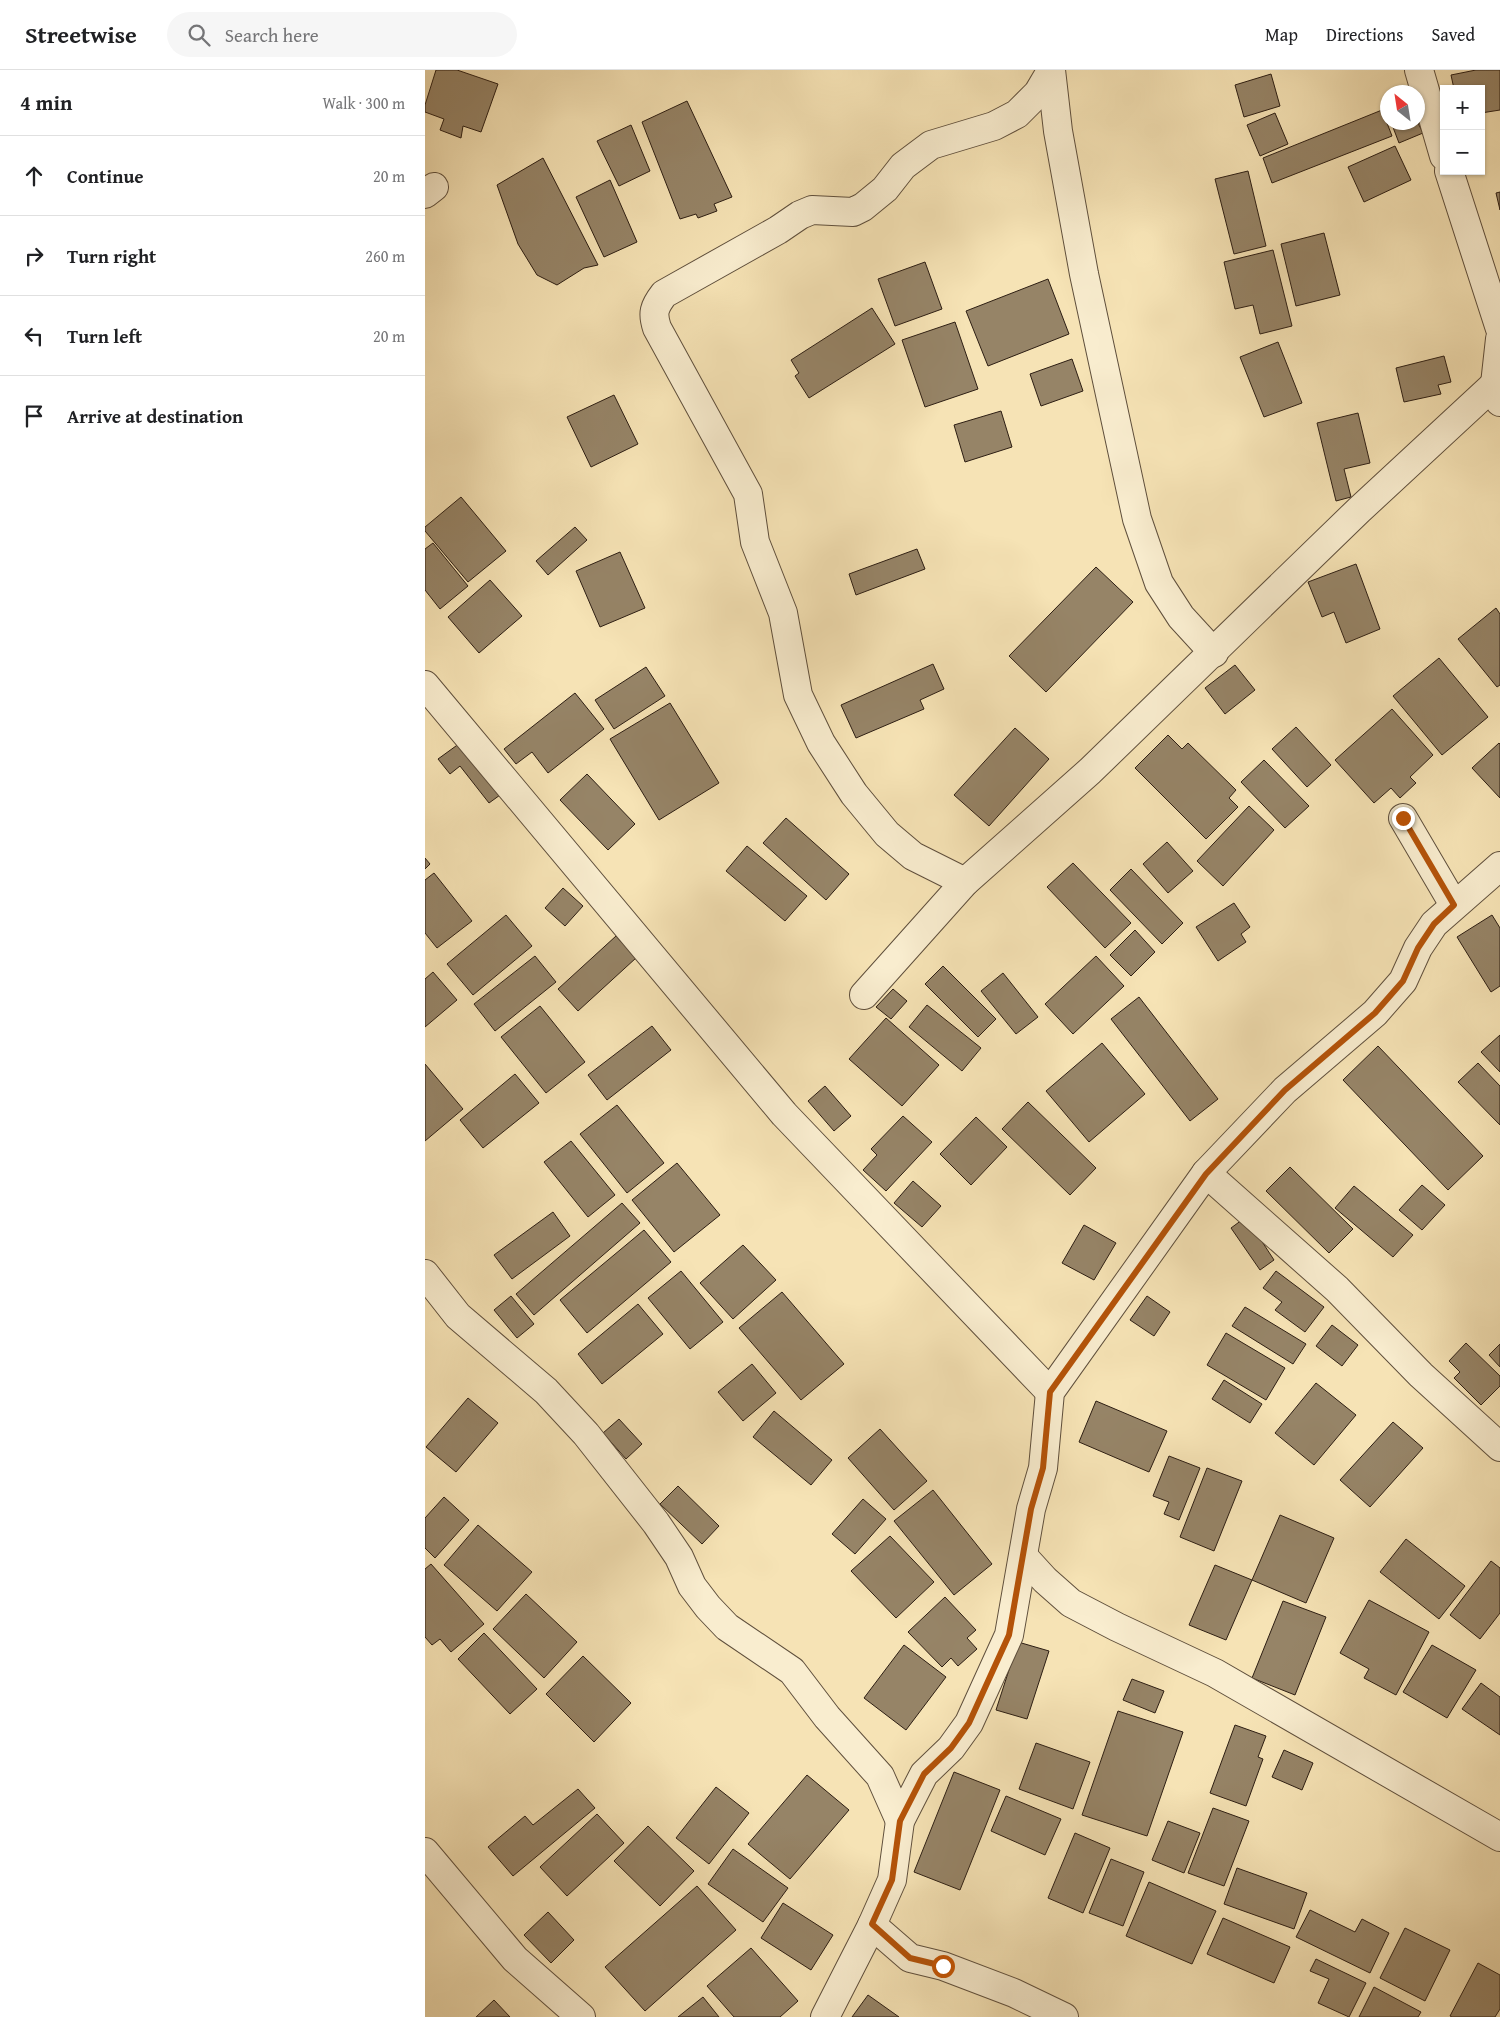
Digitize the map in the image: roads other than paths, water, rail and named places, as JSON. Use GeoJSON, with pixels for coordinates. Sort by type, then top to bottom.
{"type":"FeatureCollection","features":[{"type":"Feature","properties":{"kind":"street"},"geometry":{"type":"LineString","coordinates":[[1051,70],[1058,131],[1083,274],[1137,519],[1159,583],[1181,618],[1214,653]]}},
{"type":"Feature","properties":{"kind":"street"},"geometry":{"type":"LineString","coordinates":[[965,882],[913,856],[887,834],[854,794],[821,743],[798,695],[783,613],[755,542],[747,494],[657,328],[653,315],[654,307],[663,294],[777,230],[800,214],[812,210],[853,212],[873,200],[903,166],[931,145],[994,126],[1017,114],[1038,93],[1051,70]]}},
{"type":"Feature","properties":{"kind":"street"},"geometry":{"type":"LineString","coordinates":[[1419,70],[1440,142]]}},
{"type":"Feature","properties":{"kind":"street"},"geometry":{"type":"LineString","coordinates":[[1450,175],[1500,329]]}},
{"type":"Feature","properties":{"kind":"street"},"geometry":{"type":"LineString","coordinates":[[864,995],[965,882],[1090,771],[1214,653],[1359,510],[1497,394],[1500,339]]}},
{"type":"Feature","properties":{"kind":"street"},"geometry":{"type":"LineString","coordinates":[[425,685],[648,949],[784,1114],[1050,1392]]}},
{"type":"Feature","properties":{"kind":"street"},"geometry":{"type":"LineString","coordinates":[[1403,818],[1454,905]]}},
{"type":"Feature","properties":{"kind":"street"},"geometry":{"type":"LineString","coordinates":[[825,2017],[892,1880],[900,1821],[924,1774],[951,1748],[969,1723],[989,1683],[1009,1635],[1031,1509],[1043,1468],[1050,1392],[1206,1174],[1285,1090],[1375,1013],[1403,981],[1418,948],[1434,924],[1500,866]]}},
{"type":"Feature","properties":{"kind":"street"},"geometry":{"type":"LineString","coordinates":[[1206,1174],[1337,1289],[1421,1375],[1500,1446]]}},
{"type":"Feature","properties":{"kind":"street"},"geometry":{"type":"LineString","coordinates":[[425,1274],[459,1316],[546,1391],[586,1434],[679,1557],[692,1586],[708,1607],[727,1627],[792,1671],[827,1717],[880,1776],[900,1821]]}},
{"type":"Feature","properties":{"kind":"street"},"geometry":{"type":"LineString","coordinates":[[1024,1557],[1045,1580],[1071,1603],[1215,1673],[1500,1837]]}},
{"type":"Feature","properties":{"kind":"street"},"geometry":{"type":"LineString","coordinates":[[425,1852],[515,1959],[581,2017]]}},
{"type":"Feature","properties":{"kind":"street"},"geometry":{"type":"LineString","coordinates":[[872,1924],[910,1958],[943,1966],[1005,1989],[1064,2017]]}}]}
